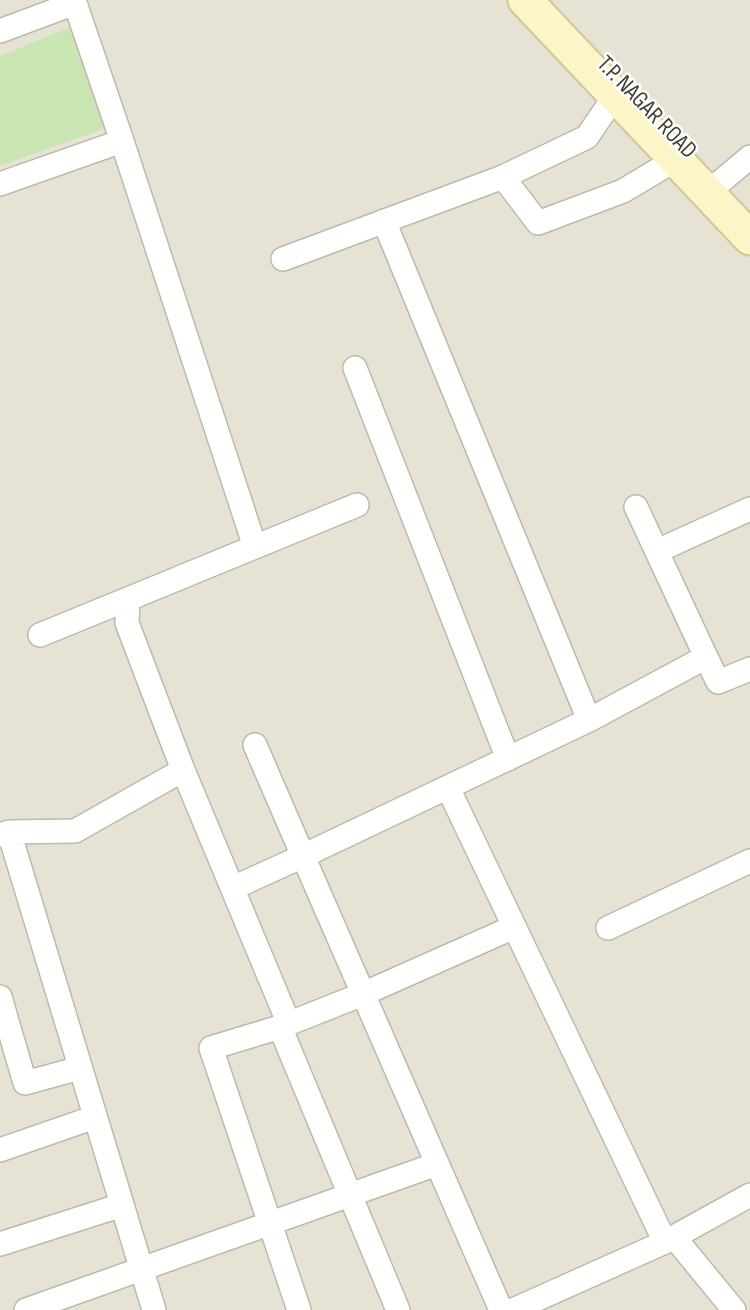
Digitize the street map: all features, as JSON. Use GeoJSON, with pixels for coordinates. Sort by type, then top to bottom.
{"type":"FeatureCollection","features":[{"type":"Feature","properties":{"kind":"main road"},"geometry":{"type":"LineString","coordinates":[[525,0],[675,160],[713,188],[750,238]]}},
{"type":"Feature","properties":{"kind":"main road","name":"T.P. NAGAR ROAD"},"geometry":{"type":"LineString","coordinates":[[543,0],[713,188],[750,217]]}},
{"type":"Feature","properties":{"kind":"street"},"geometry":{"type":"LineString","coordinates":[[0,31],[75,2],[255,547]]}},
{"type":"Feature","properties":{"kind":"street"},"geometry":{"type":"LineString","coordinates":[[283,259],[503,177],[587,137],[616,94]]}},
{"type":"Feature","properties":{"kind":"street"},"geometry":{"type":"LineString","coordinates":[[0,184],[122,141]]}},
{"type":"Feature","properties":{"kind":"street"},"geometry":{"type":"LineString","coordinates":[[713,188],[750,156]]}},
{"type":"Feature","properties":{"kind":"street"},"geometry":{"type":"LineString","coordinates":[[503,177],[538,223],[623,191],[675,160]]}},
{"type":"Feature","properties":{"kind":"street"},"geometry":{"type":"LineString","coordinates":[[384,221],[589,720]]}},
{"type":"Feature","properties":{"kind":"street"},"geometry":{"type":"LineString","coordinates":[[355,368],[508,759]]}},
{"type":"Feature","properties":{"kind":"street"},"geometry":{"type":"LineString","coordinates":[[40,635],[357,505]]}},
{"type":"Feature","properties":{"kind":"street"},"geometry":{"type":"LineString","coordinates":[[636,507],[718,682],[750,669]]}},
{"type":"Feature","properties":{"kind":"street"},"geometry":{"type":"LineString","coordinates":[[657,551],[750,509]]}},
{"type":"Feature","properties":{"kind":"street"},"geometry":{"type":"LineString","coordinates":[[128,599],[127,623],[183,770],[233,888],[350,1195],[398,1310]]}},
{"type":"Feature","properties":{"kind":"street"},"geometry":{"type":"LineString","coordinates":[[233,888],[589,720],[706,657]]}},
{"type":"Feature","properties":{"kind":"street"},"geometry":{"type":"LineString","coordinates":[[255,745],[501,1310]]}},
{"type":"Feature","properties":{"kind":"street"},"geometry":{"type":"LineString","coordinates":[[154,1310],[4,833],[75,831],[183,770]]}},
{"type":"Feature","properties":{"kind":"street"},"geometry":{"type":"LineString","coordinates":[[448,788],[669,1239],[734,1310]]}},
{"type":"Feature","properties":{"kind":"street"},"geometry":{"type":"LineString","coordinates":[[608,928],[750,861]]}},
{"type":"Feature","properties":{"kind":"street"},"geometry":{"type":"LineString","coordinates":[[299,1310],[211,1048],[285,1026],[514,927]]}},
{"type":"Feature","properties":{"kind":"street"},"geometry":{"type":"LineString","coordinates":[[0,997],[25,1083],[80,1068]]}},
{"type":"Feature","properties":{"kind":"street"},"geometry":{"type":"LineString","coordinates":[[0,1150],[95,1117]]}},
{"type":"Feature","properties":{"kind":"street"},"geometry":{"type":"LineString","coordinates":[[26,1310],[437,1164]]}},
{"type":"Feature","properties":{"kind":"street"},"geometry":{"type":"LineString","coordinates":[[513,1310],[669,1239],[750,1195]]}},
{"type":"Feature","properties":{"kind":"street"},"geometry":{"type":"LineString","coordinates":[[0,1244],[122,1205]]}},
{"type":"Feature","properties":{"kind":"shaded area"},"geometry":{"type":"Polygon","coordinates":[[[0,0],[750,0],[750,1310],[0,1310],[0,0]]]}},
{"type":"Feature","properties":{"kind":"green space"},"geometry":{"type":"Polygon","coordinates":[[[71,27],[106,128],[0,166],[0,56],[71,27]]]}}]}
